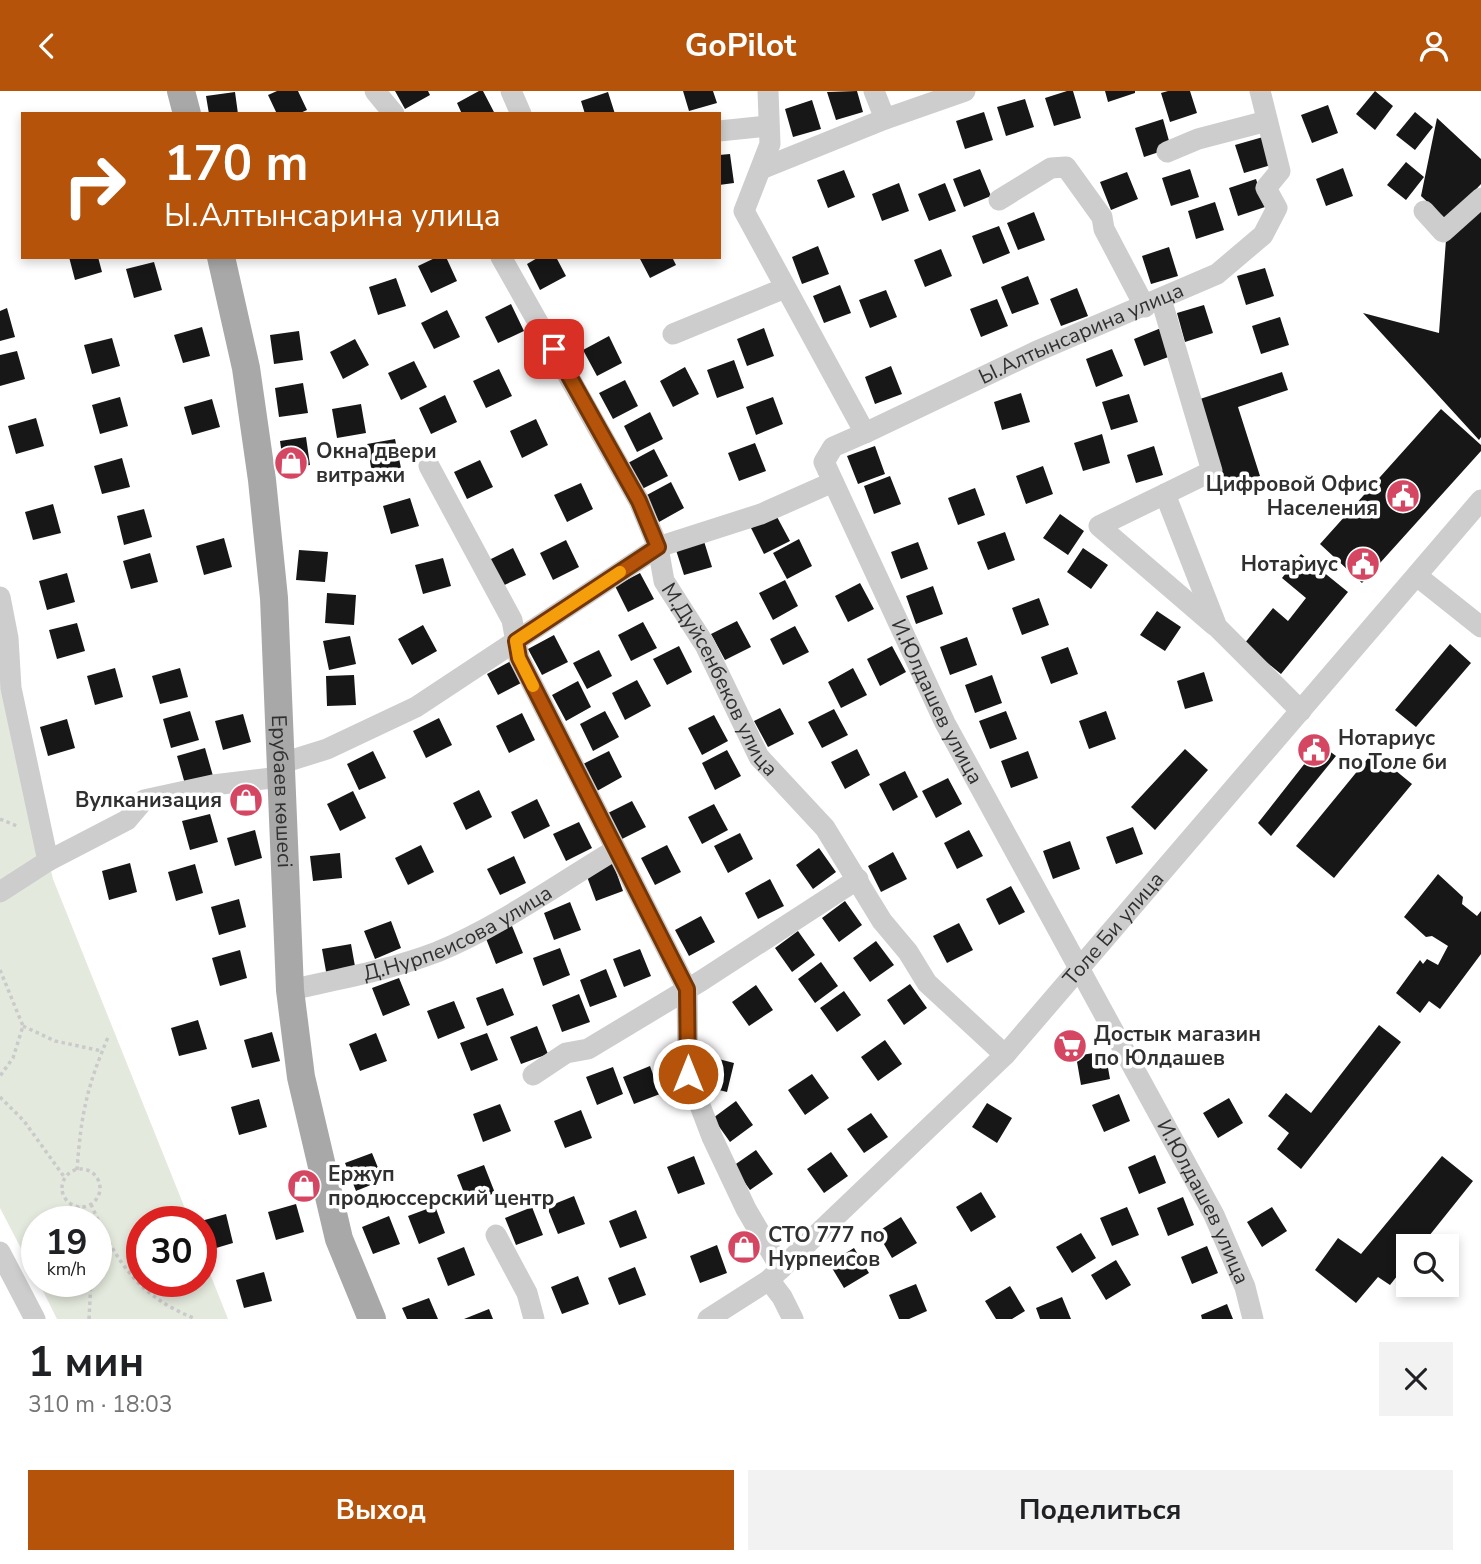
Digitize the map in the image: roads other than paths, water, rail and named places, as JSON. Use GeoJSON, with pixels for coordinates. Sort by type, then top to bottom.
{"type":"FeatureCollection","features":[{"type":"Feature","properties":{"kind":"main road"},"geometry":{"type":"LineString","coordinates":[[181,91],[186,112]]}},
{"type":"Feature","properties":{"kind":"main road","name":"Ерубаев көшесі"},"geometry":{"type":"LineString","coordinates":[[221,259],[246,368],[262,480],[274,598],[290,990],[301,1077],[339,1239],[372,1319]]}},
{"type":"Feature","properties":{"kind":"street"},"geometry":{"type":"LineString","coordinates":[[376,91],[392,112]]}},
{"type":"Feature","properties":{"kind":"street"},"geometry":{"type":"LineString","coordinates":[[511,91],[520,112]]}},
{"type":"Feature","properties":{"kind":"street"},"geometry":{"type":"LineString","coordinates":[[768,91],[770,144],[744,211],[865,433]]}},
{"type":"Feature","properties":{"kind":"street"},"geometry":{"type":"LineString","coordinates":[[873,91],[885,119]]}},
{"type":"Feature","properties":{"kind":"street"},"geometry":{"type":"LineString","coordinates":[[761,169],[885,119],[965,91]]}},
{"type":"Feature","properties":{"kind":"street"},"geometry":{"type":"LineString","coordinates":[[1167,152],[1198,139],[1267,121],[1260,91]]}},
{"type":"Feature","properties":{"kind":"street","name":"Ы.Алтынсарина улица"},"geometry":{"type":"LineString","coordinates":[[865,433],[1035,352],[1217,274],[1263,235],[1277,208],[1266,188],[1280,171],[1267,121]]}},
{"type":"Feature","properties":{"kind":"street"},"geometry":{"type":"LineString","coordinates":[[721,131],[768,125]]}},
{"type":"Feature","properties":{"kind":"street"},"geometry":{"type":"LineString","coordinates":[[999,200],[1051,167],[1066,167],[1102,217],[1104,229],[1153,303],[1212,471],[1099,526],[1217,627],[1301,711]]}},
{"type":"Feature","properties":{"kind":"street"},"geometry":{"type":"LineString","coordinates":[[1424,211],[1443,232],[1481,198]]}},
{"type":"Feature","properties":{"kind":"street","name":"М.Дуйсенбеков улица"},"geometry":{"type":"LineString","coordinates":[[502,259],[639,501],[658,547],[664,581],[705,645],[759,757],[825,828],[882,921],[908,952],[926,983],[1005,1055]]}},
{"type":"Feature","properties":{"kind":"street"},"geometry":{"type":"LineString","coordinates":[[673,334],[785,288]]}},
{"type":"Feature","properties":{"kind":"street","name":"И.Юлдашев улица"},"geometry":{"type":"LineString","coordinates":[[865,433],[833,447],[824,462],[945,723],[1077,970],[1129,1058],[1214,1215],[1245,1287],[1253,1319]]}},
{"type":"Feature","properties":{"kind":"street"},"geometry":{"type":"LineString","coordinates":[[429,466],[512,620],[519,658],[687,989],[688,1074],[712,1137],[793,1319]]}},
{"type":"Feature","properties":{"kind":"street"},"geometry":{"type":"LineString","coordinates":[[0,892],[48,861],[127,820],[144,800],[280,770],[415,707],[658,547],[761,514],[833,482]]}},
{"type":"Feature","properties":{"kind":"street"},"geometry":{"type":"LineString","coordinates":[[1165,494],[1217,627]]}},
{"type":"Feature","properties":{"kind":"street","name":"Толе Би улица"},"geometry":{"type":"LineString","coordinates":[[708,1319],[775,1275],[882,1176],[1005,1055],[1481,500]]}},
{"type":"Feature","properties":{"kind":"street"},"geometry":{"type":"LineString","coordinates":[[1417,576],[1481,627]]}},
{"type":"Feature","properties":{"kind":"street"},"geometry":{"type":"LineString","coordinates":[[0,597],[8,638],[13,700],[41,815],[48,861]]}},
{"type":"Feature","properties":{"kind":"street","name":"Д.Нурпеисова улица"},"geometry":{"type":"LineString","coordinates":[[290,990],[372,972],[437,952],[499,922],[615,851]]}},
{"type":"Feature","properties":{"kind":"street"},"geometry":{"type":"LineString","coordinates":[[533,1075],[566,1053],[588,1049],[858,879]]}},
{"type":"Feature","properties":{"kind":"street"},"geometry":{"type":"LineString","coordinates":[[496,1235],[527,1293],[534,1319]]}},
{"type":"Feature","properties":{"kind":"street"},"geometry":{"type":"LineString","coordinates":[[0,1252],[35,1319]]}},
{"type":"Feature","properties":{"kind":"place","name":"Окна двери витражи"},"geometry":{"type":"Point","coordinates":[291,463]}},
{"type":"Feature","properties":{"kind":"place","name":"Цифровой Офис Населения"},"geometry":{"type":"Point","coordinates":[1403,496]}},
{"type":"Feature","properties":{"kind":"place","name":"Нотариус"},"geometry":{"type":"Point","coordinates":[1363,564]}},
{"type":"Feature","properties":{"kind":"place","name":"Нотариус по Толе би"},"geometry":{"type":"Point","coordinates":[1314,750]}},
{"type":"Feature","properties":{"kind":"place","name":"Вулканизация"},"geometry":{"type":"Point","coordinates":[246,800]}},
{"type":"Feature","properties":{"kind":"place","name":"Достык магазин по Юлдашев"},"geometry":{"type":"Point","coordinates":[1070,1046]}},
{"type":"Feature","properties":{"kind":"place","name":"Ержуп продюссерский центр"},"geometry":{"type":"Point","coordinates":[304,1186]}},
{"type":"Feature","properties":{"kind":"place","name":"СТО 777 по Нурпеисов"},"geometry":{"type":"Point","coordinates":[744,1247]}}]}
